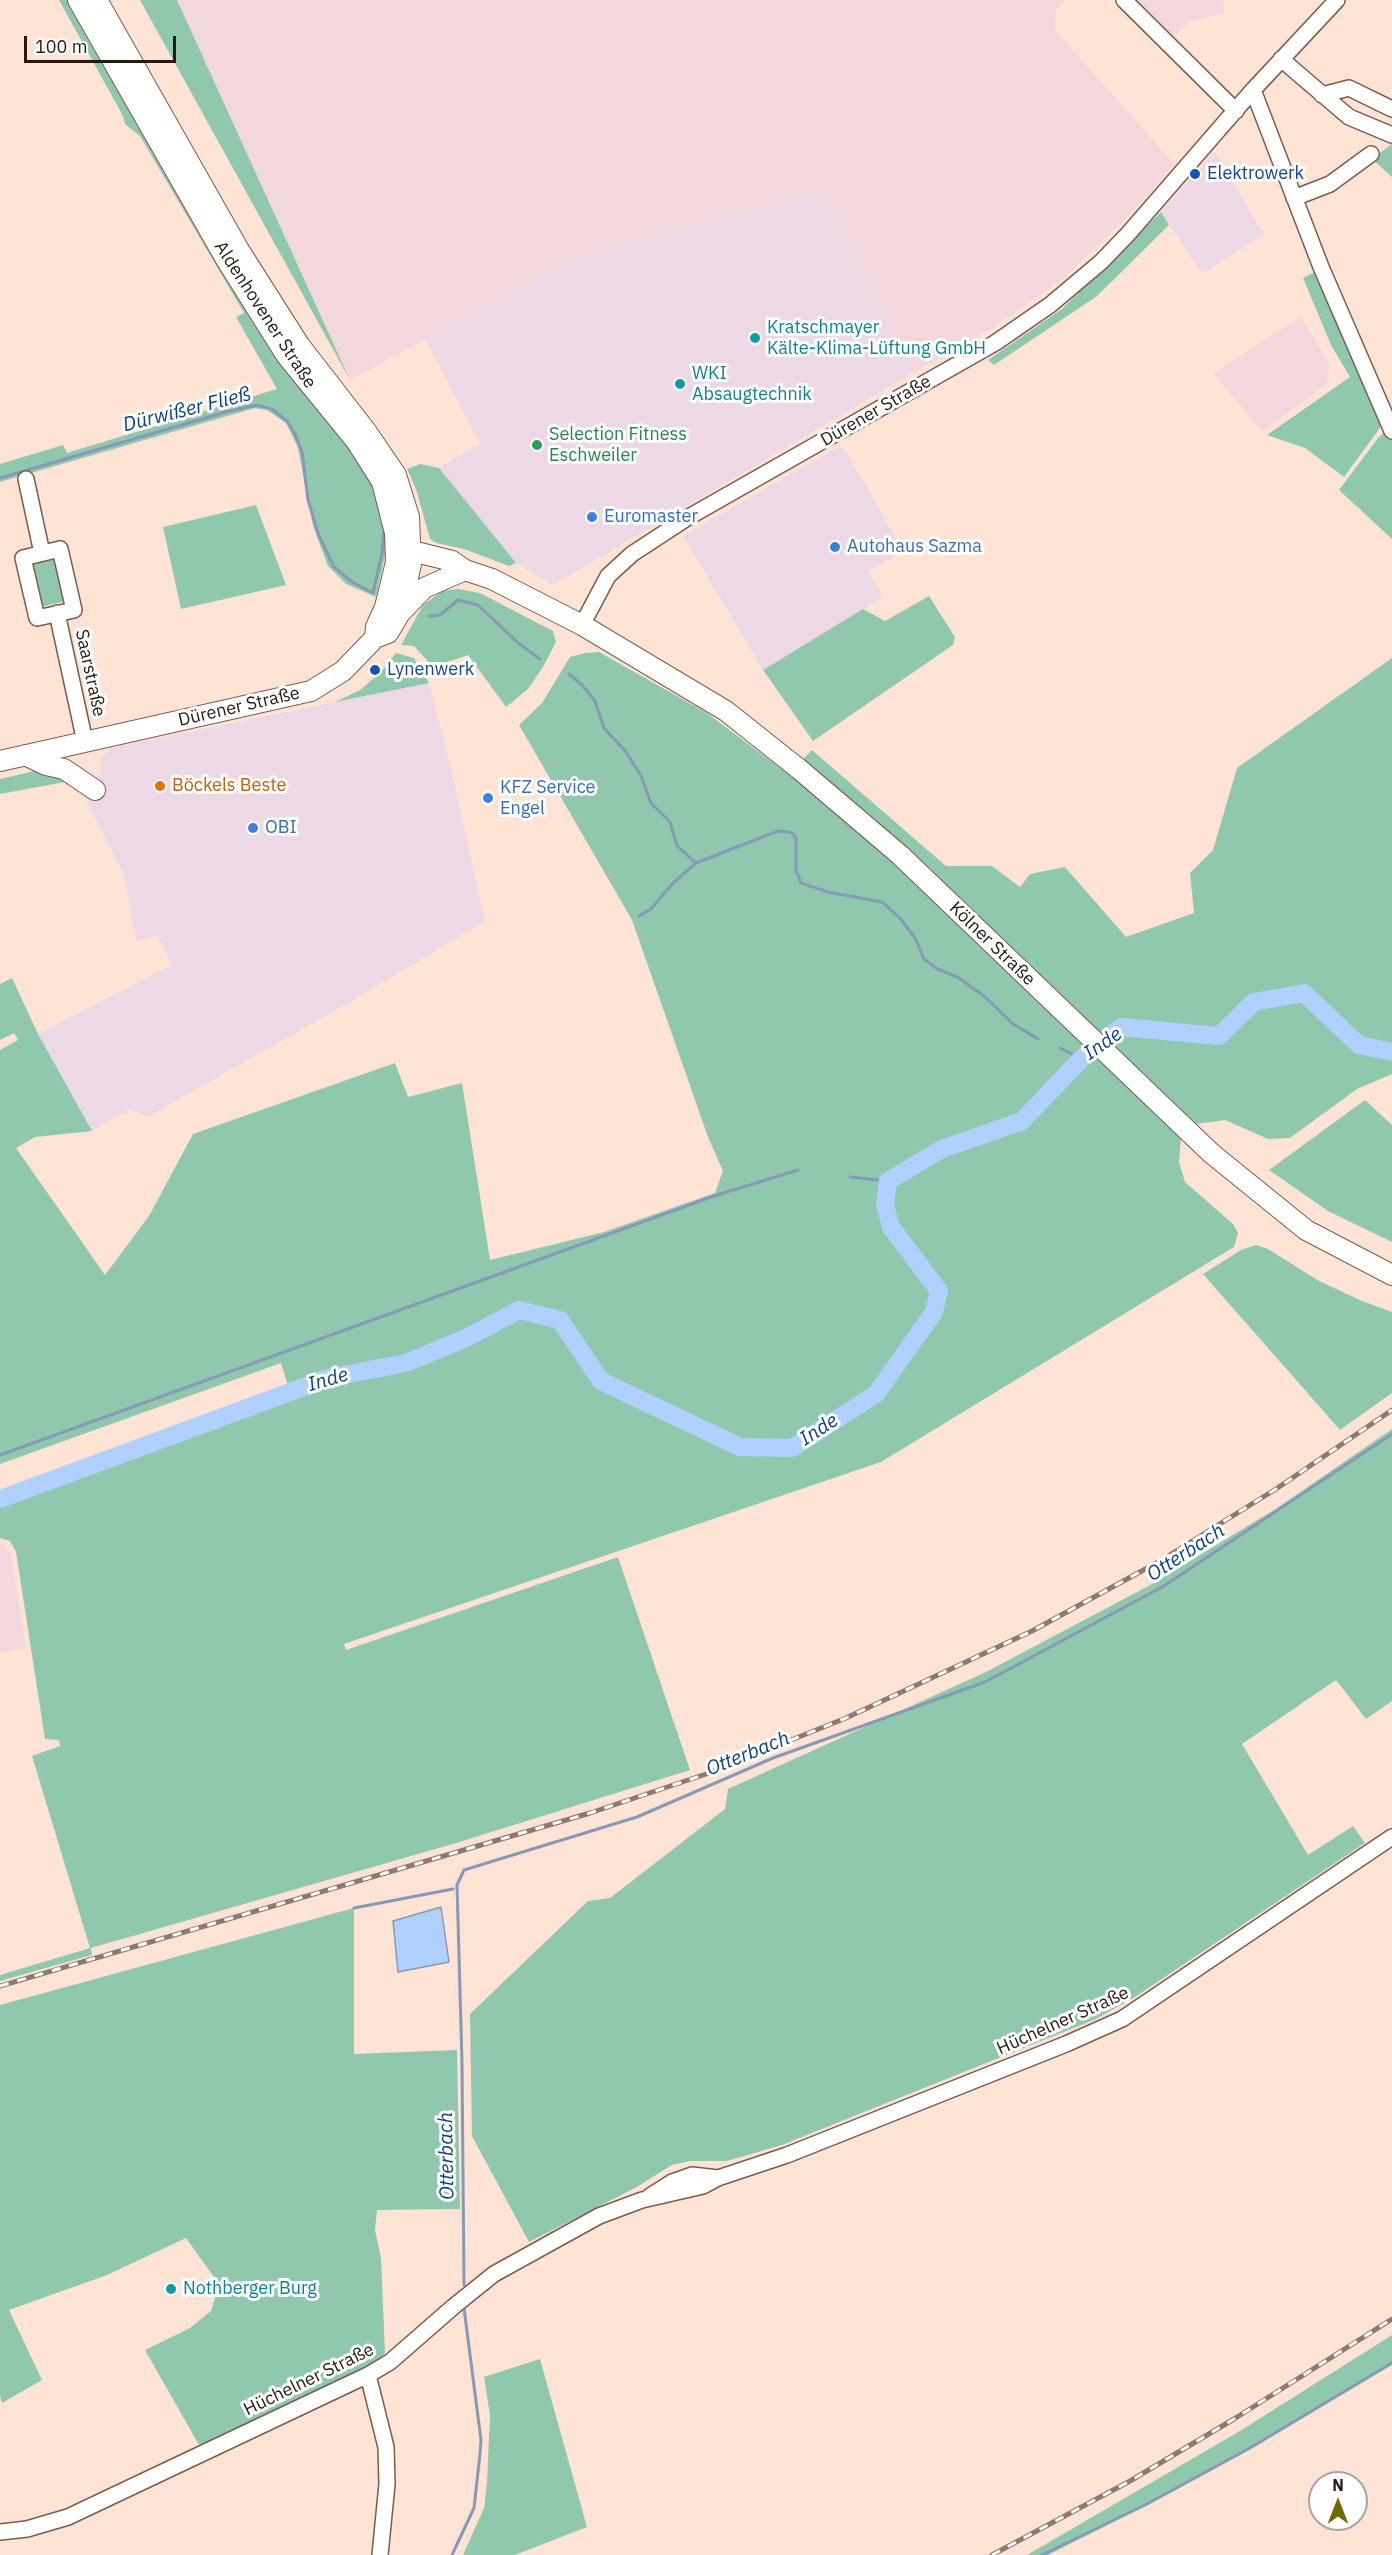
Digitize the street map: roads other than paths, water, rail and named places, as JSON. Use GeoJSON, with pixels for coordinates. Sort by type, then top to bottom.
{"type":"FeatureCollection","features":[{"type":"Feature","properties":{"kind":"main road","name":"Aldenhovener Straße"},"geometry":{"type":"LineString","coordinates":[[78,0],[227,261],[286,355],[356,441],[382,482],[404,557]]}},
{"type":"Feature","properties":{"kind":"main road","name":"Aldenhovener Straße"},"geometry":{"type":"LineString","coordinates":[[97,0],[239,250],[300,346],[366,431],[396,475],[409,517],[404,557],[376,627],[375,639]]}},
{"type":"Feature","properties":{"kind":"main road"},"geometry":{"type":"LineString","coordinates":[[404,557],[452,561],[465,570],[492,579],[582,625]]}},
{"type":"Feature","properties":{"kind":"main road","name":"Dürener Straße"},"geometry":{"type":"LineString","coordinates":[[0,761],[311,691],[343,671],[375,639],[388,633],[400,613],[404,557]]}},
{"type":"Feature","properties":{"kind":"main road"},"geometry":{"type":"LineString","coordinates":[[400,613],[424,588],[465,570]]}},
{"type":"Feature","properties":{"kind":"main road","name":"Kölner Straße"},"geometry":{"type":"LineString","coordinates":[[582,625],[711,701],[790,762],[900,855],[1211,1153],[1306,1230],[1392,1275]]}},
{"type":"Feature","properties":{"kind":"main road"},"geometry":{"type":"LineString","coordinates":[[25,755],[46,765],[64,769],[95,790]]}},
{"type":"Feature","properties":{"kind":"street"},"geometry":{"type":"LineString","coordinates":[[1125,0],[1236,111]]}},
{"type":"Feature","properties":{"kind":"street","name":"Dürener Straße"},"geometry":{"type":"LineString","coordinates":[[582,625],[608,576],[632,554],[687,518],[995,343],[1050,305],[1122,241],[1253,90],[1337,0]]}},
{"type":"Feature","properties":{"kind":"street"},"geometry":{"type":"LineString","coordinates":[[1281,59],[1349,117],[1392,135]]}},
{"type":"Feature","properties":{"kind":"street"},"geometry":{"type":"LineString","coordinates":[[1322,95],[1348,88],[1392,109]]}},
{"type":"Feature","properties":{"kind":"street"},"geometry":{"type":"LineString","coordinates":[[1253,90],[1294,198],[1392,431]]}},
{"type":"Feature","properties":{"kind":"street"},"geometry":{"type":"LineString","coordinates":[[1294,198],[1329,184],[1371,154]]}},
{"type":"Feature","properties":{"kind":"street"},"geometry":{"type":"LineString","coordinates":[[26,479],[42,553]]}},
{"type":"Feature","properties":{"kind":"street","name":"Saarstraße"},"geometry":{"type":"LineString","coordinates":[[60,549],[74,610],[57,613],[37,618],[23,558],[60,549]]}},
{"type":"Feature","properties":{"kind":"street","name":"Saarstraße"},"geometry":{"type":"LineString","coordinates":[[57,613],[85,741]]}},
{"type":"Feature","properties":{"kind":"street","name":"Hüchelner Straße"},"geometry":{"type":"LineString","coordinates":[[0,2532],[27,2529],[68,2517],[368,2375],[390,2362],[494,2274],[599,2216],[642,2200],[694,2189],[718,2178],[787,2155],[1004,2069],[1122,2019],[1392,1837]]}},
{"type":"Feature","properties":{"kind":"street"},"geometry":{"type":"LineString","coordinates":[[368,2375],[386,2447],[387,2484],[380,2555]]}},
{"type":"Feature","properties":{"kind":"water"},"geometry":{"type":"Polygon","coordinates":[[[441,1907],[449,1962],[398,1972],[393,1921],[441,1907]]]}},
{"type":"Feature","properties":{"kind":"waterway","name":"Dürwißer Fließ"},"geometry":{"type":"LineString","coordinates":[[0,478],[257,405],[272,409],[287,421],[295,434],[302,452],[308,500],[319,536],[334,567],[352,582],[373,593],[382,553],[384,531]]}},
{"type":"Feature","properties":{"kind":"waterway"},"geometry":{"type":"LineString","coordinates":[[429,616],[440,615],[458,600],[478,605],[517,642],[540,659]]}},
{"type":"Feature","properties":{"kind":"waterway"},"geometry":{"type":"LineString","coordinates":[[569,674],[595,701],[604,728],[626,752],[641,776],[651,803],[670,822],[677,846],[696,863],[778,831],[790,832],[796,837],[796,870],[801,883],[828,892],[882,902],[900,918],[915,938],[924,959],[936,968],[959,978],[985,997],[1013,1024],[1038,1039]]}},
{"type":"Feature","properties":{"kind":"waterway"},"geometry":{"type":"LineString","coordinates":[[639,916],[651,909],[673,883],[696,863]]}},
{"type":"Feature","properties":{"kind":"waterway","name":"Inde"},"geometry":{"type":"LineString","coordinates":[[0,1499],[328,1378],[406,1363],[466,1338],[519,1310],[560,1320],[601,1381],[740,1447],[792,1448],[876,1394],[934,1312],[939,1291],[891,1227],[885,1205],[888,1181],[942,1149],[1022,1121],[1081,1059],[1121,1027],[1219,1036],[1254,1002],[1304,993],[1359,1045],[1392,1052]]}},
{"type":"Feature","properties":{"kind":"waterway"},"geometry":{"type":"LineString","coordinates":[[1060,1048],[1081,1059]]}},
{"type":"Feature","properties":{"kind":"waterway"},"geometry":{"type":"LineString","coordinates":[[0,1455],[714,1196],[798,1170]]}},
{"type":"Feature","properties":{"kind":"waterway"},"geometry":{"type":"LineString","coordinates":[[850,1177],[888,1181]]}},
{"type":"Feature","properties":{"kind":"waterway","name":"Otterbach"},"geometry":{"type":"LineString","coordinates":[[464,2285],[462,2062],[457,1885],[464,1870],[637,1817],[773,1758],[985,1682],[1164,1586],[1392,1434]]}},
{"type":"Feature","properties":{"kind":"waterway"},"geometry":{"type":"LineString","coordinates":[[354,1908],[453,1889]]}},
{"type":"Feature","properties":{"kind":"waterway","name":"Otterbach"},"geometry":{"type":"LineString","coordinates":[[452,2555],[474,2508],[481,2440],[464,2308]]}},
{"type":"Feature","properties":{"kind":"waterway"},"geometry":{"type":"LineString","coordinates":[[1042,2555],[1147,2504],[1250,2448],[1392,2363]]}},
{"type":"Feature","properties":{"kind":"railway"},"geometry":{"type":"LineString","coordinates":[[0,1986],[590,1813],[709,1773],[846,1718],[1032,1631],[1160,1561],[1276,1489],[1392,1410]]}},
{"type":"Feature","properties":{"kind":"railway"},"geometry":{"type":"LineString","coordinates":[[992,2555],[1130,2481],[1234,2419],[1392,2319]]}},
{"type":"Feature","properties":{"kind":"place","name":"Elektrowerk"},"geometry":{"type":"Point","coordinates":[1195,174]}},
{"type":"Feature","properties":{"kind":"place","name":"Kratschmayer Kälte-Klima-Lüftung GmbH"},"geometry":{"type":"Point","coordinates":[755,338]}},
{"type":"Feature","properties":{"kind":"place","name":"WKI Absaugtechnik"},"geometry":{"type":"Point","coordinates":[680,384]}},
{"type":"Feature","properties":{"kind":"place","name":"Selection Fitness Eschweiler"},"geometry":{"type":"Point","coordinates":[537,445]}},
{"type":"Feature","properties":{"kind":"place","name":"Euromaster"},"geometry":{"type":"Point","coordinates":[592,517]}},
{"type":"Feature","properties":{"kind":"place","name":"Autohaus Sazma"},"geometry":{"type":"Point","coordinates":[835,547]}},
{"type":"Feature","properties":{"kind":"place","name":"Lynenwerk"},"geometry":{"type":"Point","coordinates":[375,670]}},
{"type":"Feature","properties":{"kind":"place","name":"Böckels Beste"},"geometry":{"type":"Point","coordinates":[160,786]}},
{"type":"Feature","properties":{"kind":"place","name":"KFZ Service Engel"},"geometry":{"type":"Point","coordinates":[488,798]}},
{"type":"Feature","properties":{"kind":"place","name":"OBI"},"geometry":{"type":"Point","coordinates":[253,828]}},
{"type":"Feature","properties":{"kind":"place","name":"Nothberger Burg"},"geometry":{"type":"Point","coordinates":[171,2289]}}]}
